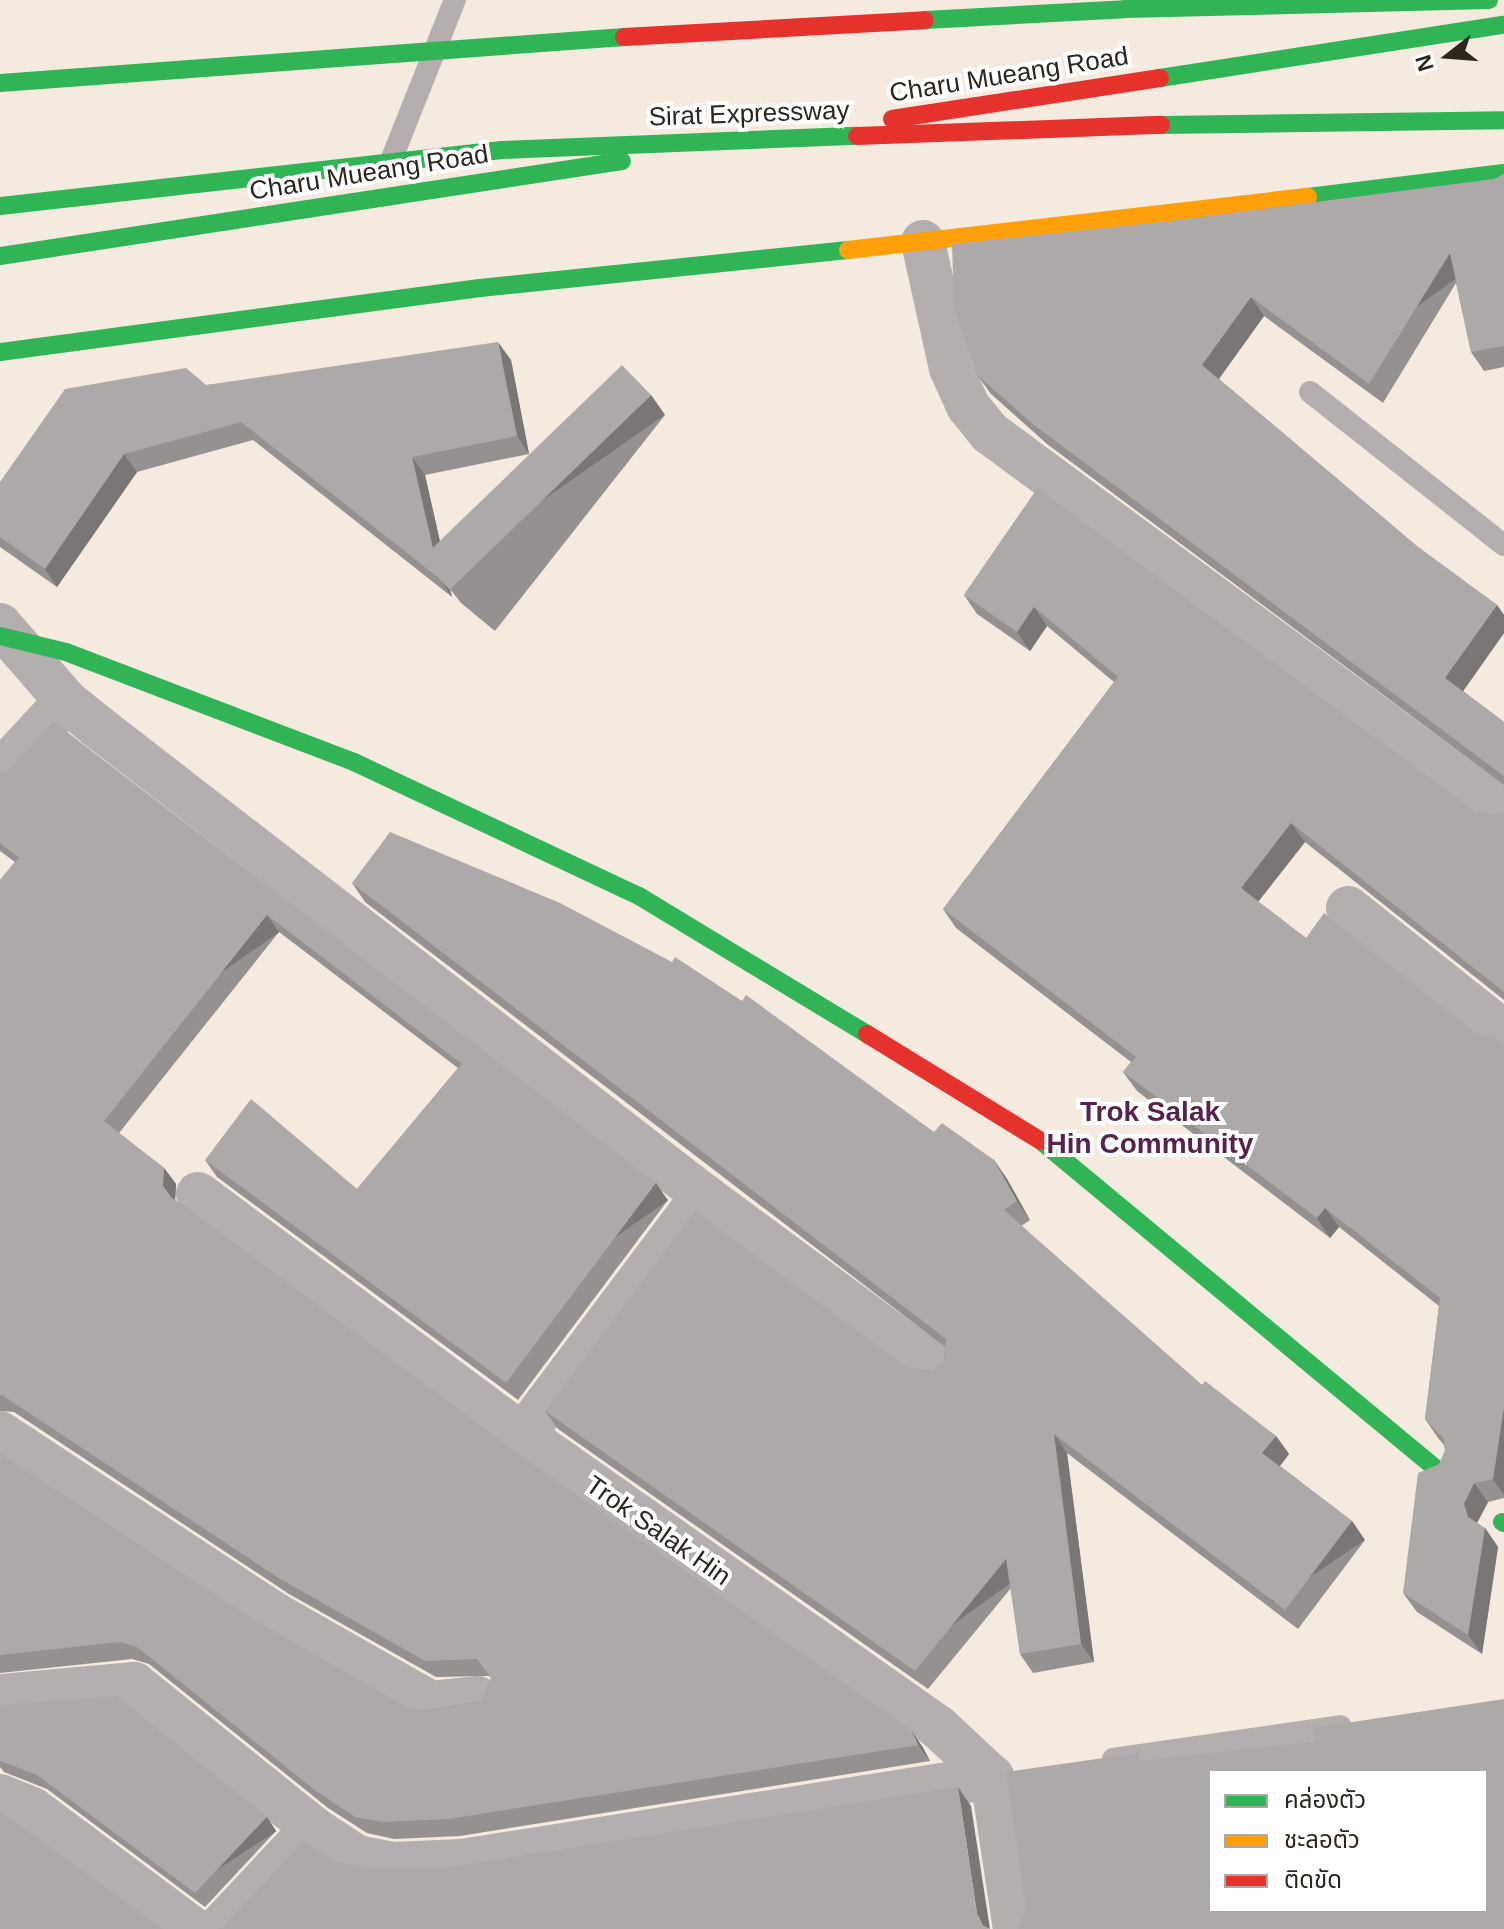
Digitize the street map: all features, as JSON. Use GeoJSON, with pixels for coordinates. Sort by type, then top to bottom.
{"type":"FeatureCollection","features":[{"type":"Feature","properties":{"kind":"main road"},"geometry":{"type":"LineString","coordinates":[[0,83],[500,44],[1125,9],[1489,0]]}},
{"type":"Feature","properties":{"kind":"main road","name":"Charu Mueang Road"},"geometry":{"type":"LineString","coordinates":[[0,256],[1504,25]]}},
{"type":"Feature","properties":{"kind":"main road","name":"Sirat Expressway"},"geometry":{"type":"LineString","coordinates":[[0,206],[502,150],[1132,125],[1504,120]]}},
{"type":"Feature","properties":{"kind":"main road"},"geometry":{"type":"LineString","coordinates":[[0,352],[480,288],[923,242],[1504,173]]}},
{"type":"Feature","properties":{"kind":"main road"},"geometry":{"type":"LineString","coordinates":[[0,636],[66,652],[354,762],[639,896],[1034,1136],[1434,1467]]}},
{"type":"Feature","properties":{"kind":"street"},"geometry":{"type":"LineString","coordinates":[[923,242],[951,368],[968,406],[990,433],[1504,812]]}},
{"type":"Feature","properties":{"kind":"street"},"geometry":{"type":"LineString","coordinates":[[0,625],[66,701],[703,1195],[936,1367]]}},
{"type":"Feature","properties":{"kind":"street"},"geometry":{"type":"LineString","coordinates":[[0,772],[66,701]]}},
{"type":"Feature","properties":{"kind":"street"},"geometry":{"type":"LineString","coordinates":[[1348,908],[1504,1032]]}},
{"type":"Feature","properties":{"kind":"street","name":"Trok Salak Hin"},"geometry":{"type":"LineString","coordinates":[[198,1194],[523,1435],[938,1727],[1000,1776]]}},
{"type":"Feature","properties":{"kind":"street"},"geometry":{"type":"LineString","coordinates":[[523,1435],[703,1195]]}},
{"type":"Feature","properties":{"kind":"street"},"geometry":{"type":"LineString","coordinates":[[0,1433],[276,1615],[431,1703],[478,1698]]}},
{"type":"Feature","properties":{"kind":"street"},"geometry":{"type":"LineString","coordinates":[[0,1696],[134,1684],[313,1828],[357,1857],[392,1864],[462,1861],[1000,1776],[1015,1929]]}},
{"type":"Feature","properties":{"kind":"street"},"geometry":{"type":"LineString","coordinates":[[0,1796],[32,1809],[193,1929]]}},
{"type":"Feature","properties":{"kind":"street"},"geometry":{"type":"LineString","coordinates":[[218,1929],[313,1828]]}},
{"type":"Feature","properties":{"kind":"lane"},"geometry":{"type":"LineString","coordinates":[[376,199],[455,0]]}},
{"type":"Feature","properties":{"kind":"lane"},"geometry":{"type":"LineString","coordinates":[[1310,392],[1504,545]]}},
{"type":"Feature","properties":{"kind":"lane"},"geometry":{"type":"LineString","coordinates":[[1085,1763],[1364,1723]]}},
{"type":"Feature","properties":{"kind":"building"},"geometry":{"type":"Polygon","coordinates":[[[1504,174],[1504,346],[1471,352],[1450,253],[1369,384],[1251,297],[1202,365],[1418,547],[1497,605],[1445,678],[1504,722],[1504,776],[1034,425],[977,375],[954,308],[952,244],[1170,221],[1494,179],[1504,174]]]}},
{"type":"Feature","properties":{"kind":"building"},"geometry":{"type":"Polygon","coordinates":[[[498,342],[517,436],[412,457],[440,579],[241,422],[124,454],[45,569],[0,537],[0,482],[65,389],[186,368],[206,385],[498,342]]]}},
{"type":"Feature","properties":{"kind":"building"},"geometry":{"type":"Polygon","coordinates":[[[622,365],[651,395],[450,590],[421,560],[622,365]]]}},
{"type":"Feature","properties":{"kind":"building"},"geometry":{"type":"Polygon","coordinates":[[[1037,489],[1476,813],[1501,815],[1504,812],[1504,992],[1291,823],[1241,888],[1306,938],[1324,913],[1475,1033],[1495,1037],[1504,1044],[1504,1407],[1493,1479],[1474,1483],[1464,1504],[1468,1517],[1485,1528],[1468,1635],[1403,1593],[1418,1473],[1439,1464],[1445,1451],[1444,1439],[1425,1419],[1440,1298],[1325,1208],[1317,1218],[1123,1072],[1136,1057],[943,909],[1118,677],[1034,607],[1017,632],[964,595],[1037,489]]]}},
{"type":"Feature","properties":{"kind":"building"},"geometry":{"type":"Polygon","coordinates":[[[54,722],[656,1183],[506,1383],[205,1160],[251,1099],[357,1189],[462,1064],[267,915],[104,1121],[164,1168],[163,1186],[171,1197],[496,1438],[911,1730],[918,1745],[448,1819],[382,1822],[355,1817],[316,1791],[137,1647],[120,1642],[0,1655],[0,1454],[251,1619],[407,1708],[422,1711],[482,1701],[491,1678],[477,1659],[425,1661],[277,1577],[0,1395],[0,880],[19,858],[0,843],[0,774],[6,773],[54,722]]]}},
{"type":"Feature","properties":{"kind":"building"},"geometry":{"type":"Polygon","coordinates":[[[390,832],[560,903],[672,962],[675,957],[742,1001],[746,995],[934,1132],[942,1123],[994,1160],[1017,1201],[1004,1210],[1202,1385],[1205,1381],[1276,1436],[1262,1453],[1352,1521],[1285,1610],[1054,1434],[1081,1644],[1020,1654],[1006,1559],[915,1671],[545,1411],[695,1211],[909,1369],[934,1371],[944,1363],[946,1339],[352,883],[390,832]]]}},
{"type":"Feature","properties":{"kind":"building"},"geometry":{"type":"Polygon","coordinates":[[[117,1696],[267,1817],[195,1893],[37,1775],[0,1761],[0,1705],[117,1696]]]}},
{"type":"Feature","properties":{"kind":"building"},"geometry":{"type":"Polygon","coordinates":[[[1504,1699],[1504,1929],[1018,1929],[1026,1907],[1006,1772],[1139,1753],[1140,1761],[1315,1741],[1313,1728],[1504,1699]]]}},
{"type":"Feature","properties":{"kind":"building"},"geometry":{"type":"Polygon","coordinates":[[[958,1787],[977,1914],[983,1926],[990,1929],[217,1929],[223,1927],[303,1841],[338,1862],[374,1869],[450,1867],[958,1787]]]}},
{"type":"Feature","properties":{"kind":"building"},"geometry":{"type":"Polygon","coordinates":[[[0,1811],[163,1929],[0,1929],[0,1811]]]}},
{"type":"Feature","properties":{"kind":"traffic: fast"},"geometry":{"type":"LineString","coordinates":[[925,20],[1125,9],[1489,0]]}},
{"type":"Feature","properties":{"kind":"traffic: fast"},"geometry":{"type":"LineString","coordinates":[[1160,78],[1504,25]]}},
{"type":"Feature","properties":{"kind":"traffic: fast"},"geometry":{"type":"LineString","coordinates":[[0,83],[624,37]]}},
{"type":"Feature","properties":{"kind":"traffic: fast"},"geometry":{"type":"LineString","coordinates":[[1161,125],[1504,120]]}},
{"type":"Feature","properties":{"kind":"traffic: fast"},"geometry":{"type":"LineString","coordinates":[[0,206],[502,150],[857,136]]}},
{"type":"Feature","properties":{"kind":"traffic: fast"},"geometry":{"type":"LineString","coordinates":[[0,256],[622,161]]}},
{"type":"Feature","properties":{"kind":"traffic: fast"},"geometry":{"type":"LineString","coordinates":[[1308,197],[1504,173]]}},
{"type":"Feature","properties":{"kind":"traffic: fast"},"geometry":{"type":"LineString","coordinates":[[0,352],[480,288],[848,250]]}},
{"type":"Feature","properties":{"kind":"traffic: fast"},"geometry":{"type":"LineString","coordinates":[[0,636],[66,652],[354,762],[639,896],[867,1034]]}},
{"type":"Feature","properties":{"kind":"traffic: fast"},"geometry":{"type":"LineString","coordinates":[[1041,1141],[1434,1467]]}},
{"type":"Feature","properties":{"kind":"traffic: slow"},"geometry":{"type":"LineString","coordinates":[[848,250],[1308,197]]}},
{"type":"Feature","properties":{"kind":"traffic: jam"},"geometry":{"type":"LineString","coordinates":[[624,37],[925,20]]}},
{"type":"Feature","properties":{"kind":"traffic: jam"},"geometry":{"type":"LineString","coordinates":[[892,119],[1160,78]]}},
{"type":"Feature","properties":{"kind":"traffic: jam"},"geometry":{"type":"LineString","coordinates":[[857,136],[1161,125]]}},
{"type":"Feature","properties":{"kind":"traffic: jam"},"geometry":{"type":"LineString","coordinates":[[867,1034],[1041,1141]]}},
{"type":"Feature","properties":{"kind":"district","name":"Trok Salak Hin Community"},"geometry":{"type":"Point","coordinates":[1150,1128]}}]}
